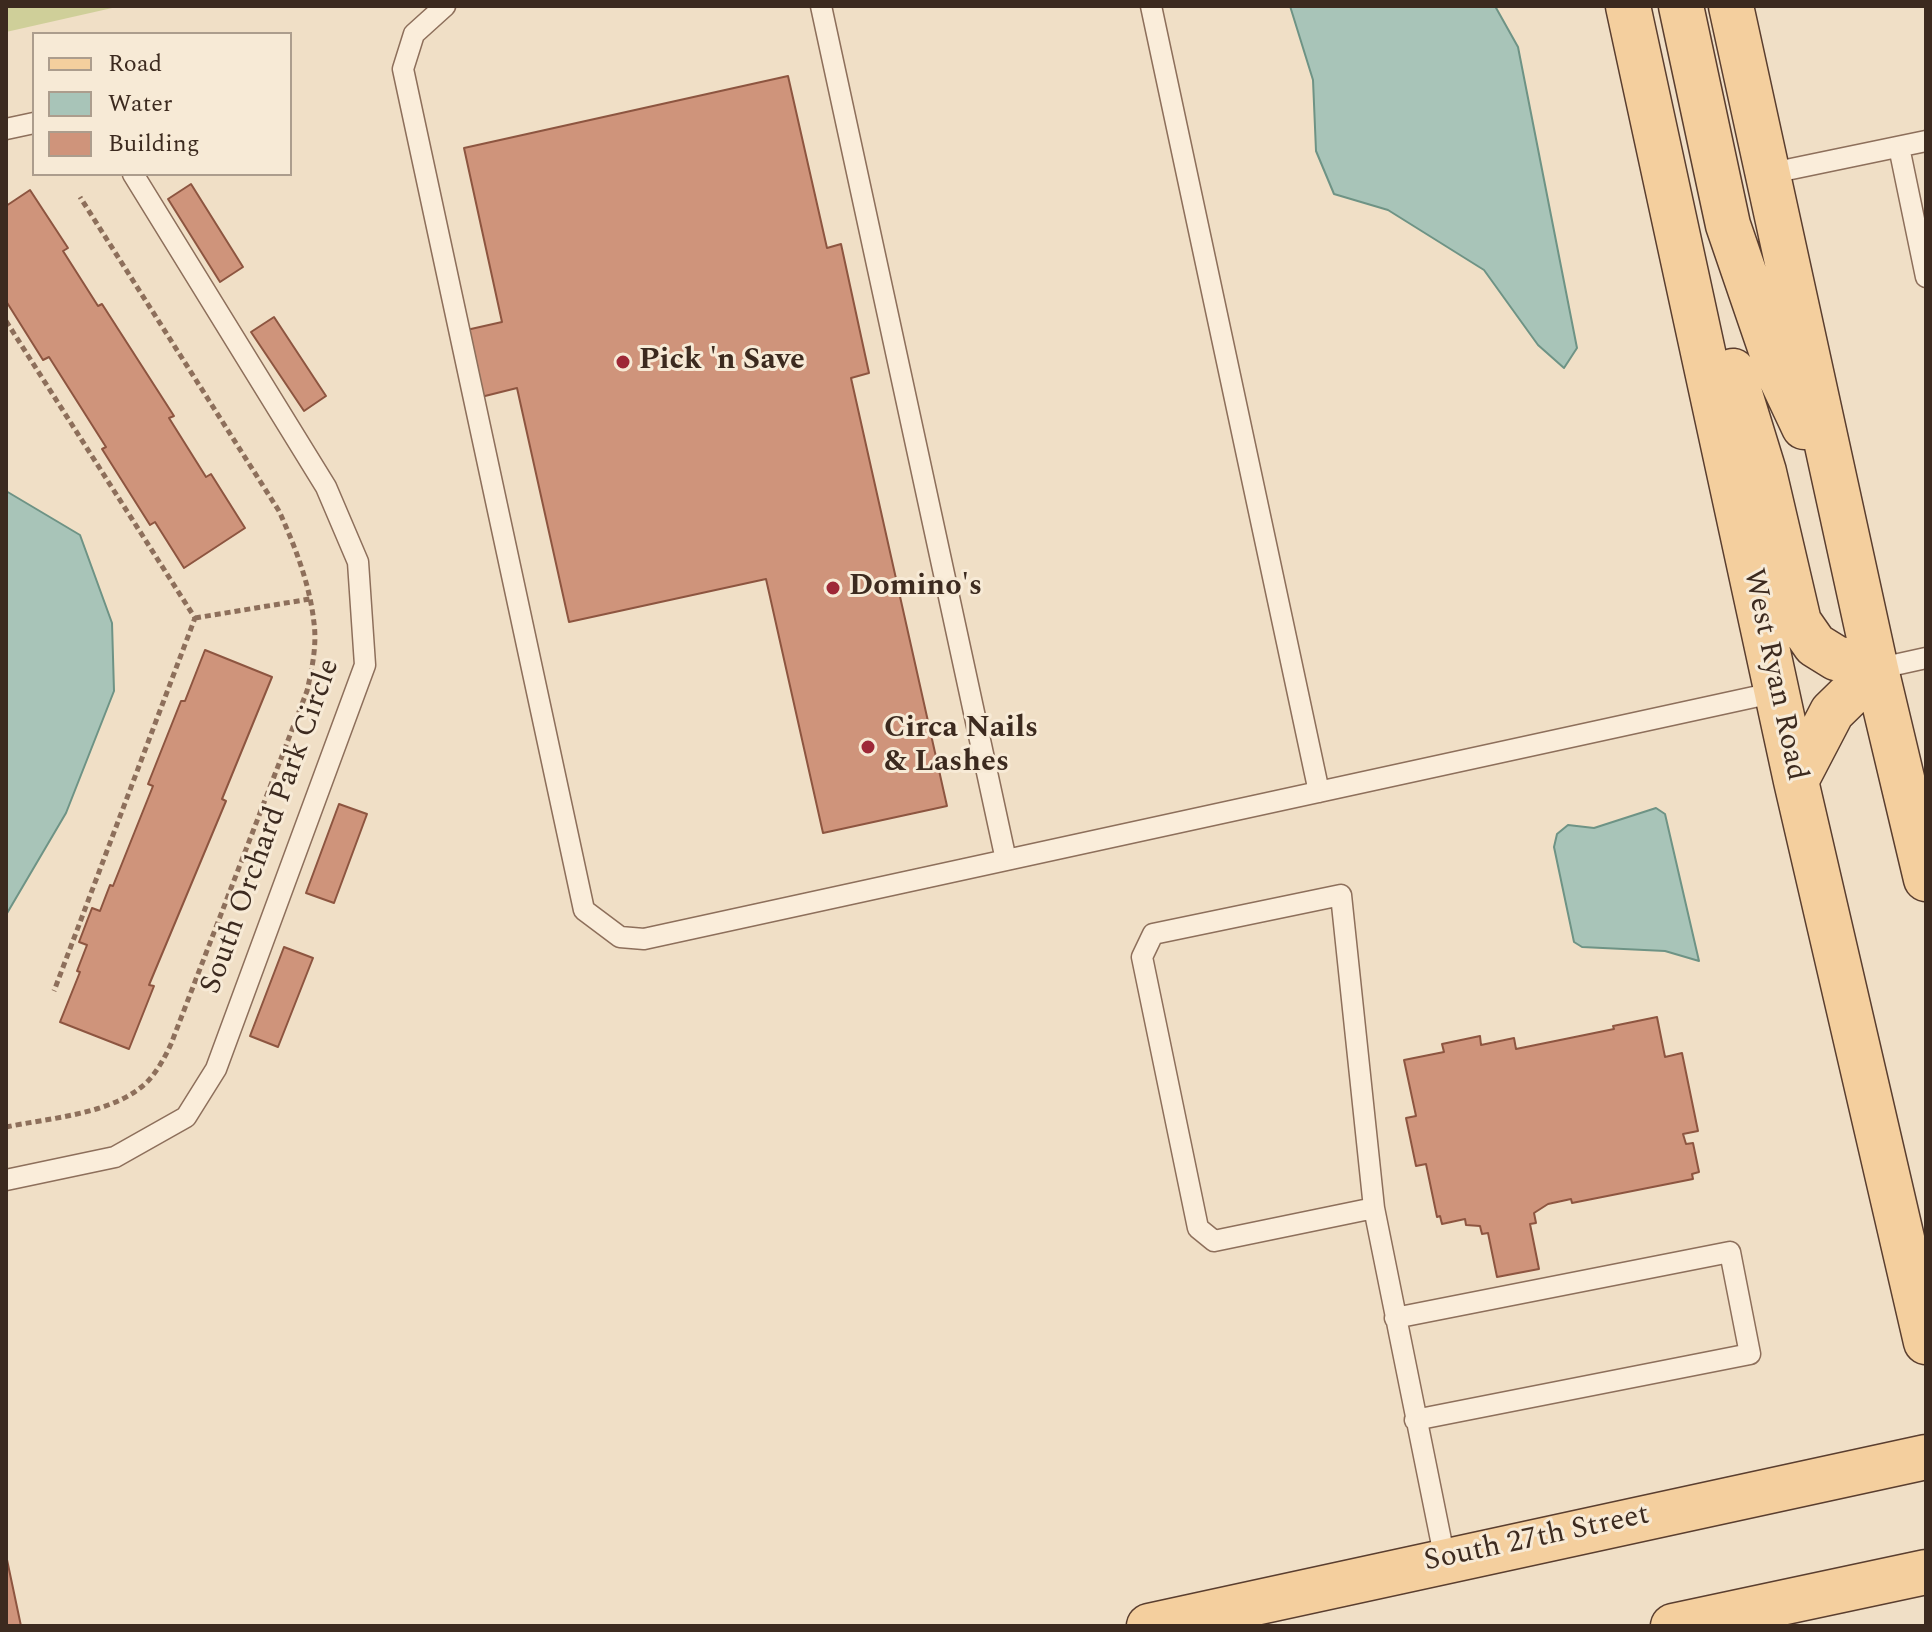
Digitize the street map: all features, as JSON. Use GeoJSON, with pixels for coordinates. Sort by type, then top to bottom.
{"type":"FeatureCollection","features":[{"type":"Feature","properties":{"kind":"main road","name":"West Ryan Road"},"geometry":{"type":"LineString","coordinates":[[1628,6],[1796,781],[1926,1342]]}},
{"type":"Feature","properties":{"kind":"main road"},"geometry":{"type":"LineString","coordinates":[[1681,6],[1728,225],[1779,374],[1838,498]]}},
{"type":"Feature","properties":{"kind":"main road"},"geometry":{"type":"LineString","coordinates":[[1731,6],[1876,669],[1926,879]]}},
{"type":"Feature","properties":{"kind":"main road"},"geometry":{"type":"LineString","coordinates":[[1678,237],[1728,355],[1742,399],[1764,472],[1799,622],[1815,645],[1836,658],[1876,669]]}},
{"type":"Feature","properties":{"kind":"main road"},"geometry":{"type":"LineString","coordinates":[[1796,781],[1832,712],[1876,669]]}},
{"type":"Feature","properties":{"kind":"main road","name":"South 27th Street"},"geometry":{"type":"LineString","coordinates":[[1149,1626],[1926,1457]]}},
{"type":"Feature","properties":{"kind":"main road"},"geometry":{"type":"LineString","coordinates":[[1673,1626],[1739,1619],[1926,1572]]}},
{"type":"Feature","properties":{"kind":"lane"},"geometry":{"type":"LineString","coordinates":[[445,6],[414,34],[403,69],[584,910],[620,937],[644,939],[1777,692]]}},
{"type":"Feature","properties":{"kind":"lane"},"geometry":{"type":"LineString","coordinates":[[821,6],[1006,860]]}},
{"type":"Feature","properties":{"kind":"lane"},"geometry":{"type":"LineString","coordinates":[[1151,6],[1319,792]]}},
{"type":"Feature","properties":{"kind":"lane"},"geometry":{"type":"LineString","coordinates":[[6,129],[32,123]]}},
{"type":"Feature","properties":{"kind":"lane"},"geometry":{"type":"LineString","coordinates":[[1767,174],[1926,141]]}},
{"type":"Feature","properties":{"kind":"lane"},"geometry":{"type":"LineString","coordinates":[[1899,147],[1926,277]]}},
{"type":"Feature","properties":{"kind":"lane","name":"South Orchard Park Circle"},"geometry":{"type":"LineString","coordinates":[[6,1180],[115,1157],[186,1117],[216,1069],[365,665],[358,562],[326,487],[134,176]]}},
{"type":"Feature","properties":{"kind":"lane"},"geometry":{"type":"LineString","coordinates":[[1876,669],[1926,658]]}},
{"type":"Feature","properties":{"kind":"lane"},"geometry":{"type":"LineString","coordinates":[[1374,1208],[1214,1241],[1198,1228],[1142,957],[1153,934],[1341,895],[1374,1208],[1445,1560]]}},
{"type":"Feature","properties":{"kind":"lane"},"geometry":{"type":"LineString","coordinates":[[1395,1318],[1730,1252],[1750,1354],[1415,1420]]}},
{"type":"Feature","properties":{"kind":"path"},"geometry":{"type":"LineString","coordinates":[[6,1127],[115,1104],[147,1082],[161,1065],[307,691],[315,639],[310,599],[279,511],[80,197]]}},
{"type":"Feature","properties":{"kind":"path"},"geometry":{"type":"LineString","coordinates":[[6,321],[195,618]]}},
{"type":"Feature","properties":{"kind":"path"},"geometry":{"type":"LineString","coordinates":[[195,618],[310,599]]}},
{"type":"Feature","properties":{"kind":"path"},"geometry":{"type":"LineString","coordinates":[[54,991],[195,618]]}},
{"type":"Feature","properties":{"kind":"green space"},"geometry":{"type":"Polygon","coordinates":[[[6,6],[121,6],[6,32],[6,6]]]}},
{"type":"Feature","properties":{"kind":"water"},"geometry":{"type":"Polygon","coordinates":[[[1290,6],[1495,6],[1518,47],[1577,348],[1564,368],[1538,345],[1484,270],[1388,210],[1334,194],[1316,151],[1313,80],[1290,6]]]}},
{"type":"Feature","properties":{"kind":"water"},"geometry":{"type":"Polygon","coordinates":[[[6,491],[80,535],[112,623],[114,691],[66,813],[6,915],[6,491]]]}},
{"type":"Feature","properties":{"kind":"water"},"geometry":{"type":"Polygon","coordinates":[[[1656,808],[1665,814],[1699,961],[1665,951],[1582,947],[1574,942],[1554,847],[1557,834],[1568,825],[1594,828],[1656,808]]]}},
{"type":"Feature","properties":{"kind":"building"},"geometry":{"type":"Polygon","coordinates":[[[788,76],[827,248],[841,244],[869,373],[851,378],[947,806],[823,833],[766,579],[569,622],[517,388],[477,398],[462,331],[502,322],[464,148],[788,76]]]}},
{"type":"Feature","properties":{"kind":"building"},"geometry":{"type":"Polygon","coordinates":[[[191,184],[243,267],[220,282],[168,199],[191,184]]]}},
{"type":"Feature","properties":{"kind":"building"},"geometry":{"type":"Polygon","coordinates":[[[30,190],[68,248],[63,251],[98,306],[102,304],[174,416],[169,418],[206,477],[211,474],[245,528],[184,568],[155,522],[150,525],[102,449],[106,447],[49,357],[43,360],[6,301],[6,206],[30,190]]]}},
{"type":"Feature","properties":{"kind":"building"},"geometry":{"type":"Polygon","coordinates":[[[274,317],[326,396],[304,411],[251,332],[274,317]]]}},
{"type":"Feature","properties":{"kind":"building"},"geometry":{"type":"Polygon","coordinates":[[[205,650],[272,677],[222,799],[226,801],[149,985],[154,986],[129,1049],[60,1022],[80,972],[77,971],[87,945],[79,942],[92,908],[100,911],[110,885],[113,886],[153,786],[148,784],[205,650]]]}},
{"type":"Feature","properties":{"kind":"building"},"geometry":{"type":"Polygon","coordinates":[[[339,804],[367,814],[334,903],[306,893],[339,804]]]}},
{"type":"Feature","properties":{"kind":"building"},"geometry":{"type":"Polygon","coordinates":[[[284,947],[313,958],[278,1047],[250,1036],[284,947]]]}},
{"type":"Feature","properties":{"kind":"building"},"geometry":{"type":"Polygon","coordinates":[[[1657,1017],[1665,1057],[1682,1053],[1698,1131],[1683,1134],[1686,1144],[1693,1143],[1699,1172],[1692,1174],[1693,1179],[1572,1203],[1571,1199],[1548,1204],[1534,1213],[1536,1223],[1530,1224],[1539,1269],[1497,1277],[1488,1233],[1482,1234],[1480,1226],[1466,1225],[1465,1219],[1442,1224],[1440,1216],[1437,1217],[1426,1164],[1416,1166],[1406,1118],[1416,1116],[1404,1060],[1444,1052],[1442,1044],[1480,1036],[1481,1045],[1514,1038],[1516,1049],[1657,1017]]]}},
{"type":"Feature","properties":{"kind":"building"},"geometry":{"type":"Polygon","coordinates":[[[6,1555],[21,1626],[6,1626],[6,1555]]]}},
{"type":"Feature","properties":{"kind":"place","name":"Pick 'n Save"},"geometry":{"type":"Point","coordinates":[623,362]}},
{"type":"Feature","properties":{"kind":"place","name":"Domino's"},"geometry":{"type":"Point","coordinates":[833,588]}},
{"type":"Feature","properties":{"kind":"place","name":"Circa Nails & Lashes"},"geometry":{"type":"Point","coordinates":[868,747]}}]}
